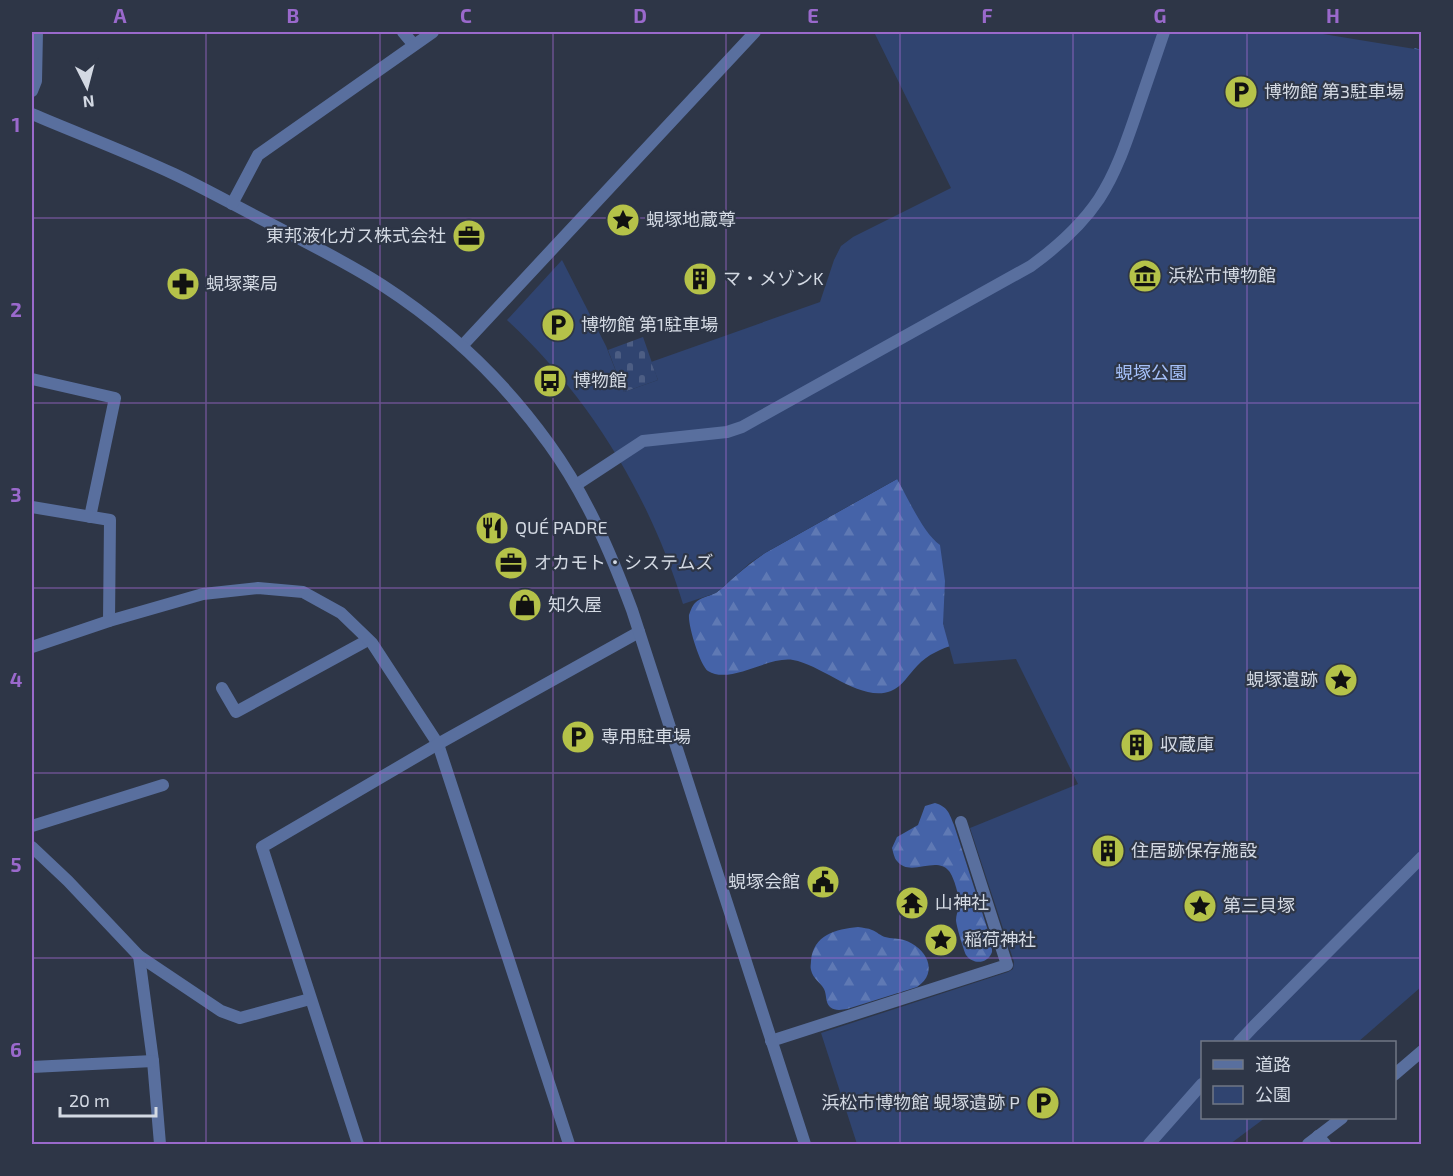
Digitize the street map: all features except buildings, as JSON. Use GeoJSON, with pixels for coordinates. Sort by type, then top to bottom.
{"type":"FeatureCollection","features":[{"type":"Feature","properties":{"kind":"street"},"geometry":{"type":"LineString","coordinates":[[32,91],[36,81],[37,32]]}},
{"type":"Feature","properties":{"kind":"street"},"geometry":{"type":"LineString","coordinates":[[403,32],[414,45]]}},
{"type":"Feature","properties":{"kind":"street"},"geometry":{"type":"LineString","coordinates":[[232,204],[258,156],[433,32]]}},
{"type":"Feature","properties":{"kind":"street"},"geometry":{"type":"LineString","coordinates":[[462,346],[755,32]]}},
{"type":"Feature","properties":{"kind":"street"},"geometry":{"type":"LineString","coordinates":[[576,485],[643,441],[727,432],[742,427],[1021,271],[1050,251],[1085,218],[1100,198],[1111,177],[1121,156],[1164,32]]}},
{"type":"Feature","properties":{"kind":"street"},"geometry":{"type":"LineString","coordinates":[[32,114],[175,174],[342,261],[382,285],[462,346],[521,407],[549,444],[597,523],[616,566],[805,1144]]}},
{"type":"Feature","properties":{"kind":"street"},"geometry":{"type":"LineString","coordinates":[[32,379],[115,398],[90,517]]}},
{"type":"Feature","properties":{"kind":"street"},"geometry":{"type":"LineString","coordinates":[[32,507],[110,520],[109,621]]}},
{"type":"Feature","properties":{"kind":"street"},"geometry":{"type":"LineString","coordinates":[[32,647],[109,621],[203,594],[258,588],[303,592],[341,613],[368,640],[438,744],[569,1144]]}},
{"type":"Feature","properties":{"kind":"street"},"geometry":{"type":"LineString","coordinates":[[358,1144],[262,847],[438,744],[639,632]]}},
{"type":"Feature","properties":{"kind":"street"},"geometry":{"type":"LineString","coordinates":[[222,688],[236,712],[368,640]]}},
{"type":"Feature","properties":{"kind":"street"},"geometry":{"type":"LineString","coordinates":[[32,826],[163,785]]}},
{"type":"Feature","properties":{"kind":"street"},"geometry":{"type":"LineString","coordinates":[[771,1041],[1007,965],[961,822]]}},
{"type":"Feature","properties":{"kind":"street"},"geometry":{"type":"LineString","coordinates":[[32,847],[68,881],[139,956],[221,1011],[240,1018],[310,999]]}},
{"type":"Feature","properties":{"kind":"street"},"geometry":{"type":"LineString","coordinates":[[1240,1041],[1422,856]]}},
{"type":"Feature","properties":{"kind":"street"},"geometry":{"type":"LineString","coordinates":[[139,956],[153,1060],[160,1144]]}},
{"type":"Feature","properties":{"kind":"street"},"geometry":{"type":"LineString","coordinates":[[1396,1074],[1422,1052]]}},
{"type":"Feature","properties":{"kind":"street"},"geometry":{"type":"LineString","coordinates":[[32,1067],[153,1060]]}},
{"type":"Feature","properties":{"kind":"street"},"geometry":{"type":"LineString","coordinates":[[1149,1144],[1201,1086]]}},
{"type":"Feature","properties":{"kind":"street"},"geometry":{"type":"LineString","coordinates":[[1308,1144],[1322,1140],[1341,1119]]}},
{"type":"Feature","properties":{"kind":"green space","name":"蜆塚公園"},"geometry":{"type":"Polygon","coordinates":[[[874,32],[1318,32],[1421,50],[1421,987],[1359,1041],[1201,1041],[1201,1119],[1264,1119],[1230,1144],[857,1144],[821,1033],[1013,969],[1014,962],[970,828],[1078,784],[1016,659],[954,664],[943,624],[945,581],[940,545],[922,524],[897,479],[765,553],[716,593],[683,604],[653,525],[613,450],[564,381],[507,320],[562,260],[606,346],[624,392],[658,380],[651,362],[820,302],[841,246],[853,237],[951,188],[874,32]]]}},
{"type":"Feature","properties":{"kind":"green space"},"geometry":{"type":"Polygon","coordinates":[[[1415,48],[1421,50],[956,644],[926,658],[895,689],[879,693],[855,688],[805,663],[793,660],[772,662],[727,675],[708,671],[698,654],[690,628],[689,615],[695,603],[720,590],[765,553],[897,479],[1415,48]]]}},
{"type":"Feature","properties":{"kind":"green space"},"geometry":{"type":"Polygon","coordinates":[[[643,337],[658,380],[624,392],[608,350],[643,337]]]}},
{"type":"Feature","properties":{"kind":"green space"},"geometry":{"type":"Polygon","coordinates":[[[935,803],[945,809],[952,821],[992,943],[992,952],[984,961],[976,962],[965,953],[956,920],[959,906],[958,893],[949,871],[937,865],[902,866],[896,860],[892,848],[897,837],[918,825],[925,806],[935,803]]]}},
{"type":"Feature","properties":{"kind":"green space"},"geometry":{"type":"Polygon","coordinates":[[[858,927],[870,929],[885,937],[912,943],[924,954],[929,967],[928,974],[917,987],[847,1009],[834,1009],[828,1005],[824,989],[812,973],[813,952],[816,945],[827,935],[858,927]]]}},
{"type":"Feature","properties":{"kind":"place","name":"博物館 第3駐車場"},"geometry":{"type":"Point","coordinates":[1241,92]}},
{"type":"Feature","properties":{"kind":"place","name":"蜆塚地蔵尊"},"geometry":{"type":"Point","coordinates":[623,220]}},
{"type":"Feature","properties":{"kind":"place","name":"東邦液化ガス株式会社"},"geometry":{"type":"Point","coordinates":[469,236]}},
{"type":"Feature","properties":{"kind":"place","name":"浜松市博物館"},"geometry":{"type":"Point","coordinates":[1145,276]}},
{"type":"Feature","properties":{"kind":"place","name":"マ・メゾンK"},"geometry":{"type":"Point","coordinates":[700,279]}},
{"type":"Feature","properties":{"kind":"place","name":"蜆塚薬局"},"geometry":{"type":"Point","coordinates":[183,284]}},
{"type":"Feature","properties":{"kind":"place","name":"博物館 第1駐車場"},"geometry":{"type":"Point","coordinates":[558,325]}},
{"type":"Feature","properties":{"kind":"place","name":"博物館"},"geometry":{"type":"Point","coordinates":[550,381]}},
{"type":"Feature","properties":{"kind":"place","name":"QUÉ PADRE"},"geometry":{"type":"Point","coordinates":[492,528]}},
{"type":"Feature","properties":{"kind":"place","name":"オカモト・システムズ"},"geometry":{"type":"Point","coordinates":[511,563]}},
{"type":"Feature","properties":{"kind":"place","name":"知久屋"},"geometry":{"type":"Point","coordinates":[525,605]}},
{"type":"Feature","properties":{"kind":"place","name":"蜆塚遺跡"},"geometry":{"type":"Point","coordinates":[1341,680]}},
{"type":"Feature","properties":{"kind":"place","name":"専用駐車場"},"geometry":{"type":"Point","coordinates":[578,737]}},
{"type":"Feature","properties":{"kind":"place","name":"収蔵庫"},"geometry":{"type":"Point","coordinates":[1137,745]}},
{"type":"Feature","properties":{"kind":"place","name":"住居跡保存施設"},"geometry":{"type":"Point","coordinates":[1108,851]}},
{"type":"Feature","properties":{"kind":"place","name":"蜆塚会館"},"geometry":{"type":"Point","coordinates":[823,882]}},
{"type":"Feature","properties":{"kind":"place","name":"山神社"},"geometry":{"type":"Point","coordinates":[912,903]}},
{"type":"Feature","properties":{"kind":"place","name":"第三貝塚"},"geometry":{"type":"Point","coordinates":[1200,906]}},
{"type":"Feature","properties":{"kind":"place","name":"稲荷神社"},"geometry":{"type":"Point","coordinates":[941,940]}},
{"type":"Feature","properties":{"kind":"place","name":"浜松市博物館 蜆塚遺跡 P"},"geometry":{"type":"Point","coordinates":[1043,1103]}}]}
